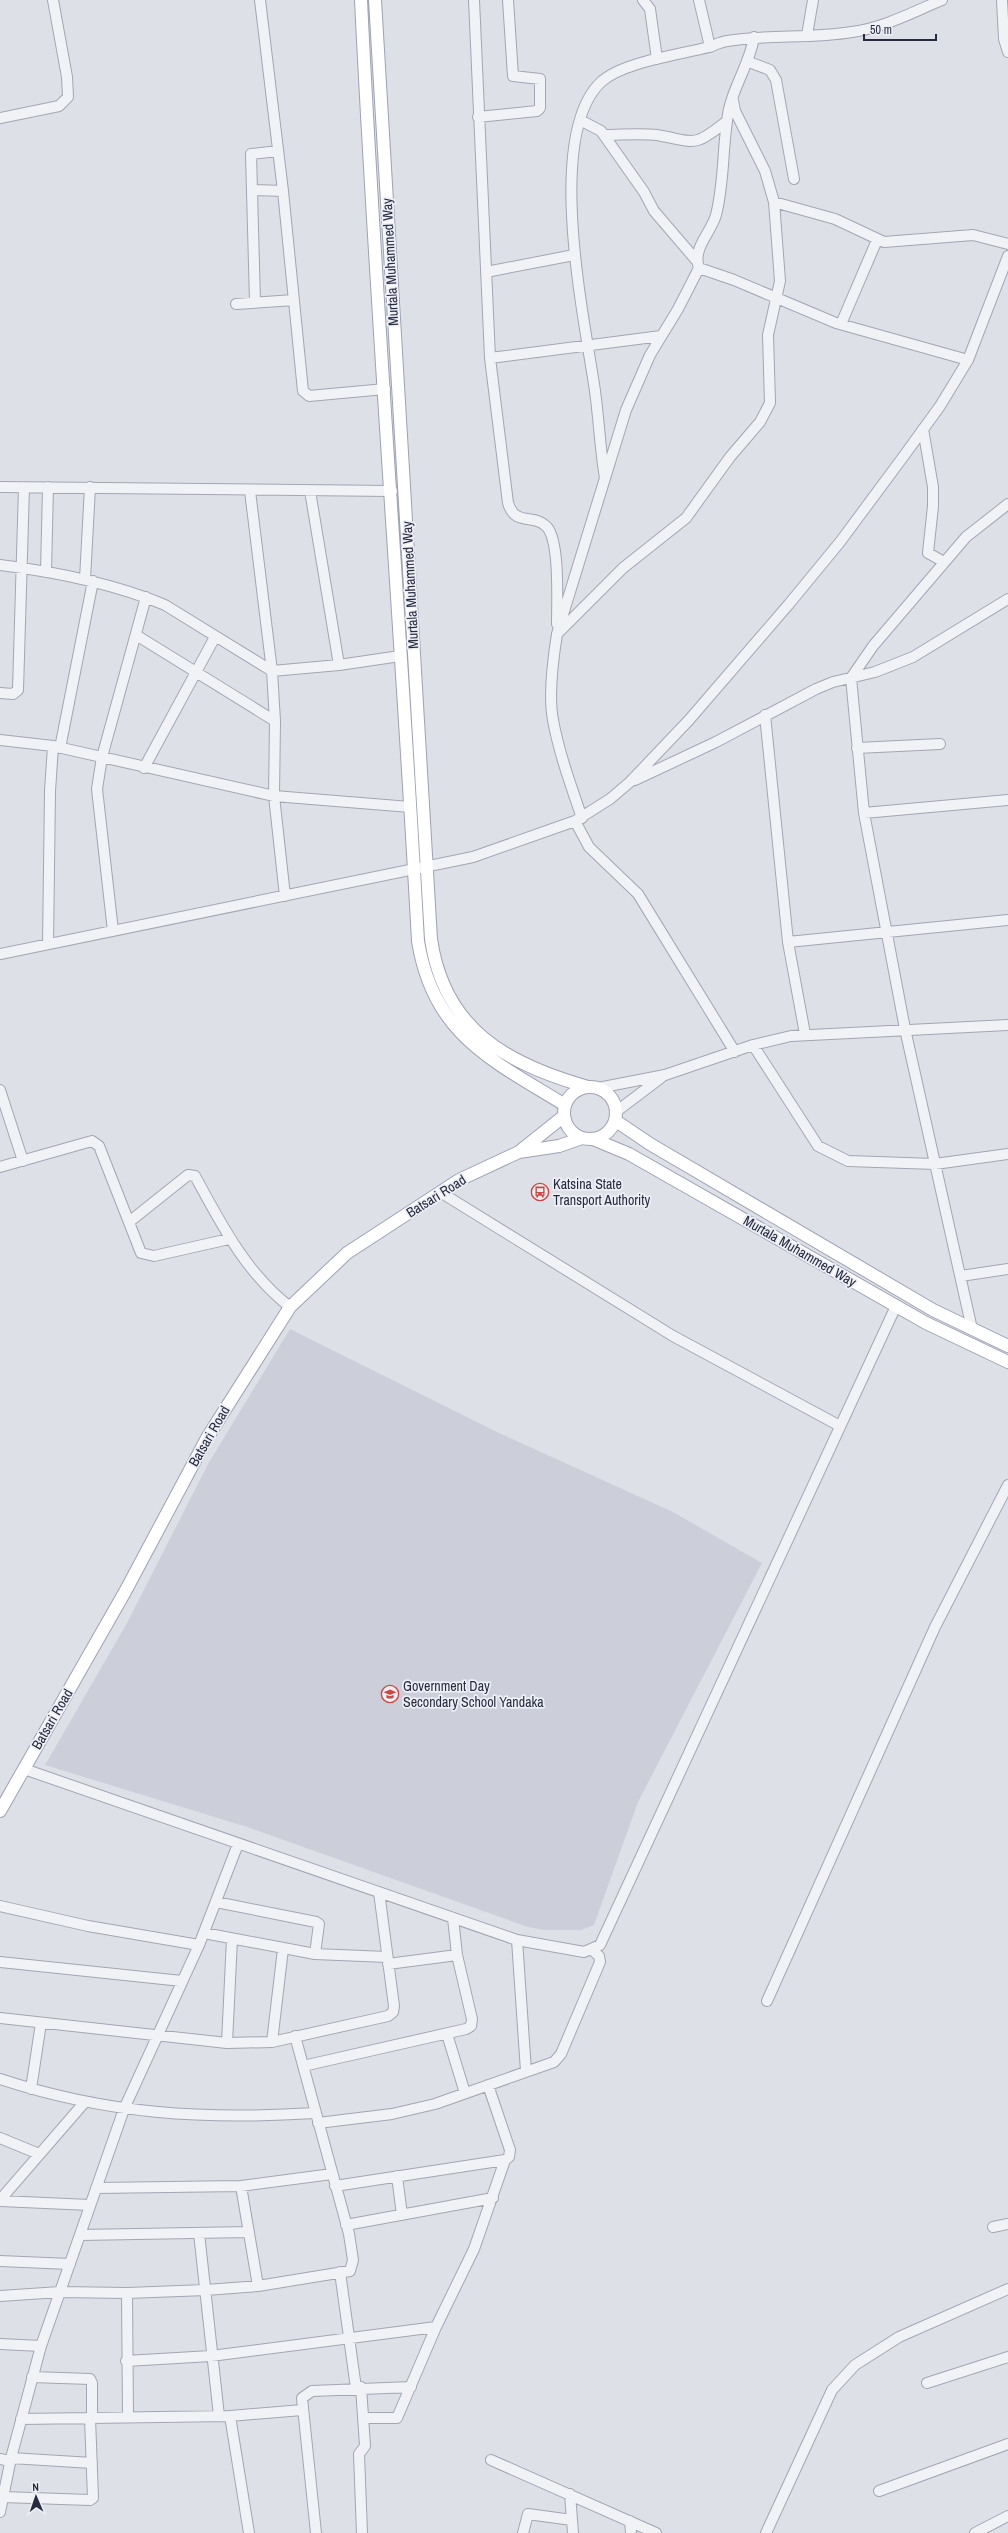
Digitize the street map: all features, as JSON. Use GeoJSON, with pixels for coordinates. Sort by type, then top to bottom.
{"type":"FeatureCollection","features":[{"type":"Feature","properties":{"kind":"main road"},"geometry":{"type":"LineString","coordinates":[[361,0],[392,491],[400,656],[421,961],[426,980],[448,1018],[461,1035],[480,1051],[564,1110],[567,1125],[573,1133],[587,1139]]}},
{"type":"Feature","properties":{"kind":"main road","name":"Murtala Muhammed Way"},"geometry":{"type":"LineString","coordinates":[[375,0],[434,961],[438,976],[457,1012],[477,1032],[532,1068],[593,1087]]}},
{"type":"Feature","properties":{"kind":"main road"},"geometry":{"type":"LineString","coordinates":[[374,208],[387,206]]}},
{"type":"Feature","properties":{"kind":"main road"},"geometry":{"type":"LineString","coordinates":[[593,1087],[607,1093],[614,1101],[616,1116],[610,1130],[602,1136],[554,1148],[518,1152],[564,1110],[570,1096],[578,1090],[593,1087]]}},
{"type":"Feature","properties":{"kind":"main road","name":"Murtala Muhammed Way"},"geometry":{"type":"LineString","coordinates":[[616,1116],[650,1144],[926,1306],[972,1330],[1008,1346]]}},
{"type":"Feature","properties":{"kind":"main road","name":"Murtala Muhammed Way"},"geometry":{"type":"LineString","coordinates":[[587,1139],[629,1154],[896,1306],[1008,1362]]}},
{"type":"Feature","properties":{"kind":"main road","name":"Batsari Road"},"geometry":{"type":"LineString","coordinates":[[0,1811],[3,1797],[24,1769],[126,1590],[207,1438],[290,1307],[347,1253],[460,1180],[518,1152]]}},
{"type":"Feature","properties":{"kind":"street"},"geometry":{"type":"LineString","coordinates":[[0,118],[59,106],[68,97],[67,77],[53,0]]}},
{"type":"Feature","properties":{"kind":"street"},"geometry":{"type":"LineString","coordinates":[[260,0],[283,191],[303,391],[305,395],[385,389]]}},
{"type":"Feature","properties":{"kind":"street"},"geometry":{"type":"LineString","coordinates":[[474,0],[478,117],[490,358],[511,511],[515,516],[542,523],[548,528],[555,552],[558,634]]}},
{"type":"Feature","properties":{"kind":"street"},"geometry":{"type":"LineString","coordinates":[[478,117],[537,112],[540,108],[540,79],[513,76],[508,0]]}},
{"type":"Feature","properties":{"kind":"street"},"geometry":{"type":"LineString","coordinates":[[643,0],[650,9],[657,58]]}},
{"type":"Feature","properties":{"kind":"street"},"geometry":{"type":"LineString","coordinates":[[699,0],[710,47]]}},
{"type":"Feature","properties":{"kind":"street"},"geometry":{"type":"LineString","coordinates":[[807,35],[813,0]]}},
{"type":"Feature","properties":{"kind":"street"},"geometry":{"type":"LineString","coordinates":[[605,481],[595,392],[574,255],[572,165],[576,135],[580,120],[593,90],[602,81],[614,74],[657,58],[710,47],[723,41],[754,37],[852,32],[878,26],[942,0]]}},
{"type":"Feature","properties":{"kind":"street"},"geometry":{"type":"LineString","coordinates":[[1004,4],[1003,31],[1008,52]]}},
{"type":"Feature","properties":{"kind":"street"},"geometry":{"type":"LineString","coordinates":[[735,1052],[638,894],[590,847],[578,820],[552,718],[552,662],[558,634],[626,410],[638,379],[698,264],[696,254],[716,215],[727,121],[732,96],[749,62],[754,37]]}},
{"type":"Feature","properties":{"kind":"street"},"geometry":{"type":"LineString","coordinates":[[749,62],[770,70],[776,80],[794,179]]}},
{"type":"Feature","properties":{"kind":"street"},"geometry":{"type":"LineString","coordinates":[[558,634],[623,568],[686,518],[730,457],[760,422],[770,403],[768,335],[770,319],[777,298],[780,281],[774,202],[765,171],[735,111],[732,96]]}},
{"type":"Feature","properties":{"kind":"street"},"geometry":{"type":"LineString","coordinates":[[580,120],[594,126],[604,135],[644,192],[654,211],[698,264],[841,324],[968,360]]}},
{"type":"Feature","properties":{"kind":"street"},"geometry":{"type":"LineString","coordinates":[[604,135],[657,135],[689,142],[701,140],[727,121]]}},
{"type":"Feature","properties":{"kind":"street"},"geometry":{"type":"LineString","coordinates":[[255,302],[252,153],[278,151]]}},
{"type":"Feature","properties":{"kind":"street"},"geometry":{"type":"LineString","coordinates":[[252,190],[283,191]]}},
{"type":"Feature","properties":{"kind":"street"},"geometry":{"type":"LineString","coordinates":[[774,202],[835,219],[863,230],[877,240],[892,242],[973,235],[1008,244]]}},
{"type":"Feature","properties":{"kind":"street"},"geometry":{"type":"LineString","coordinates":[[841,324],[877,240]]}},
{"type":"Feature","properties":{"kind":"street"},"geometry":{"type":"LineString","coordinates":[[486,272],[574,255]]}},
{"type":"Feature","properties":{"kind":"street"},"geometry":{"type":"LineString","coordinates":[[0,954],[473,857],[578,820],[610,799],[630,782],[688,720],[789,604],[840,542],[923,429],[968,360],[1008,256]]}},
{"type":"Feature","properties":{"kind":"street"},"geometry":{"type":"LineString","coordinates":[[236,304],[294,300]]}},
{"type":"Feature","properties":{"kind":"street"},"geometry":{"type":"LineString","coordinates":[[490,358],[661,336]]}},
{"type":"Feature","properties":{"kind":"street"},"geometry":{"type":"LineString","coordinates":[[923,429],[932,487],[933,506],[928,553],[944,562]]}},
{"type":"Feature","properties":{"kind":"street"},"geometry":{"type":"LineString","coordinates":[[0,487],[90,487],[250,491],[392,491]]}},
{"type":"Feature","properties":{"kind":"street"},"geometry":{"type":"LineString","coordinates":[[0,693],[13,694],[18,690],[24,487]]}},
{"type":"Feature","properties":{"kind":"street"},"geometry":{"type":"LineString","coordinates":[[46,572],[48,487]]}},
{"type":"Feature","properties":{"kind":"street"},"geometry":{"type":"LineString","coordinates":[[48,944],[50,792],[57,747],[89,580],[90,487]]}},
{"type":"Feature","properties":{"kind":"street"},"geometry":{"type":"LineString","coordinates":[[250,491],[272,671],[275,721],[274,796],[286,896]]}},
{"type":"Feature","properties":{"kind":"street"},"geometry":{"type":"LineString","coordinates":[[310,491],[339,665]]}},
{"type":"Feature","properties":{"kind":"street"},"geometry":{"type":"LineString","coordinates":[[972,1330],[905,1029],[864,813],[851,678],[873,646],[966,537],[1008,504]]}},
{"type":"Feature","properties":{"kind":"street"},"geometry":{"type":"LineString","coordinates":[[0,565],[89,580],[146,597],[165,606],[272,671],[339,665],[400,656]]}},
{"type":"Feature","properties":{"kind":"street"},"geometry":{"type":"LineString","coordinates":[[113,931],[97,796],[102,757],[146,597]]}},
{"type":"Feature","properties":{"kind":"street"},"geometry":{"type":"LineString","coordinates":[[630,782],[716,742],[827,684],[875,672],[913,657],[1008,599]]}},
{"type":"Feature","properties":{"kind":"street"},"geometry":{"type":"LineString","coordinates":[[136,635],[275,721]]}},
{"type":"Feature","properties":{"kind":"street"},"geometry":{"type":"LineString","coordinates":[[144,768],[215,637]]}},
{"type":"Feature","properties":{"kind":"street"},"geometry":{"type":"LineString","coordinates":[[764,716],[788,942],[805,1034]]}},
{"type":"Feature","properties":{"kind":"street"},"geometry":{"type":"LineString","coordinates":[[0,740],[57,747],[144,768],[274,796],[410,807]]}},
{"type":"Feature","properties":{"kind":"street"},"geometry":{"type":"LineString","coordinates":[[857,748],[940,744]]}},
{"type":"Feature","properties":{"kind":"street"},"geometry":{"type":"LineString","coordinates":[[864,813],[1008,800]]}},
{"type":"Feature","properties":{"kind":"street"},"geometry":{"type":"LineString","coordinates":[[788,942],[1008,920]]}},
{"type":"Feature","properties":{"kind":"street"},"geometry":{"type":"LineString","coordinates":[[593,1087],[665,1075],[753,1045],[805,1034],[1008,1025]]}},
{"type":"Feature","properties":{"kind":"street"},"geometry":{"type":"LineString","coordinates":[[753,1045],[818,1146],[848,1161],[935,1164],[1008,1154]]}},
{"type":"Feature","properties":{"kind":"street"},"geometry":{"type":"LineString","coordinates":[[616,1116],[665,1075]]}},
{"type":"Feature","properties":{"kind":"street"},"geometry":{"type":"LineString","coordinates":[[0,1090],[23,1161]]}},
{"type":"Feature","properties":{"kind":"street"},"geometry":{"type":"LineString","coordinates":[[0,1168],[86,1141],[96,1142],[141,1253],[154,1256],[229,1239]]}},
{"type":"Feature","properties":{"kind":"street"},"geometry":{"type":"LineString","coordinates":[[129,1222],[188,1175],[192,1174],[195,1176],[229,1239],[271,1292],[290,1307]]}},
{"type":"Feature","properties":{"kind":"street"},"geometry":{"type":"LineString","coordinates":[[440,1192],[673,1336],[840,1426]]}},
{"type":"Feature","properties":{"kind":"street"},"geometry":{"type":"LineString","coordinates":[[960,1276],[1008,1269]]}},
{"type":"Feature","properties":{"kind":"street"},"geometry":{"type":"LineString","coordinates":[[24,1769],[517,1940],[584,1952],[592,1950],[600,1945],[896,1306]]}},
{"type":"Feature","properties":{"kind":"street"},"geometry":{"type":"LineString","coordinates":[[767,2000],[935,1627],[1008,1485]]}},
{"type":"Feature","properties":{"kind":"street"},"geometry":{"type":"LineString","coordinates":[[0,2512],[7,2459],[21,2419],[41,2346],[124,2109],[199,1945],[238,1844]]}},
{"type":"Feature","properties":{"kind":"street"},"geometry":{"type":"LineString","coordinates":[[0,2018],[227,2044],[272,2042],[388,2016],[393,2012],[380,1892]]}},
{"type":"Feature","properties":{"kind":"street"},"geometry":{"type":"LineString","coordinates":[[216,1902],[316,1922],[319,1924],[315,1954]]}},
{"type":"Feature","properties":{"kind":"street"},"geometry":{"type":"LineString","coordinates":[[0,1906],[88,1926],[199,1945]]}},
{"type":"Feature","properties":{"kind":"street"},"geometry":{"type":"LineString","coordinates":[[303,2066],[447,2034],[471,2026],[472,2019],[457,1955],[453,1918]]}},
{"type":"Feature","properties":{"kind":"street"},"geometry":{"type":"LineString","coordinates":[[204,1933],[232,1940],[315,1954],[387,1961],[457,1955]]}},
{"type":"Feature","properties":{"kind":"street"},"geometry":{"type":"LineString","coordinates":[[227,2044],[232,1940]]}},
{"type":"Feature","properties":{"kind":"street"},"geometry":{"type":"LineString","coordinates":[[517,1940],[526,2071]]}},
{"type":"Feature","properties":{"kind":"street"},"geometry":{"type":"LineString","coordinates":[[272,2042],[283,1949]]}},
{"type":"Feature","properties":{"kind":"street"},"geometry":{"type":"LineString","coordinates":[[318,2123],[392,2114],[435,2104],[559,2058],[600,1962],[599,1956],[592,1950]]}},
{"type":"Feature","properties":{"kind":"street"},"geometry":{"type":"LineString","coordinates":[[0,1962],[182,1981]]}},
{"type":"Feature","properties":{"kind":"street"},"geometry":{"type":"LineString","coordinates":[[31,2089],[41,2023]]}},
{"type":"Feature","properties":{"kind":"street"},"geometry":{"type":"LineString","coordinates":[[447,2034],[465,2093]]}},
{"type":"Feature","properties":{"kind":"street"},"geometry":{"type":"LineString","coordinates":[[0,2296],[60,2292],[127,2293],[206,2290],[258,2286],[350,2271],[353,2266],[346,2225],[295,2036]]}},
{"type":"Feature","properties":{"kind":"street"},"geometry":{"type":"LineString","coordinates":[[0,2079],[31,2089],[84,2102],[124,2109],[260,2117],[315,2113]]}},
{"type":"Feature","properties":{"kind":"street"},"geometry":{"type":"LineString","coordinates":[[363,2418],[397,2418],[436,2327],[474,2249],[505,2160],[509,2157],[510,2150],[488,2085]]}},
{"type":"Feature","properties":{"kind":"street"},"geometry":{"type":"LineString","coordinates":[[1,2197],[84,2102]]}},
{"type":"Feature","properties":{"kind":"street"},"geometry":{"type":"LineString","coordinates":[[0,2138],[39,2154]]}},
{"type":"Feature","properties":{"kind":"street"},"geometry":{"type":"LineString","coordinates":[[335,2186],[505,2160]]}},
{"type":"Feature","properties":{"kind":"street"},"geometry":{"type":"LineString","coordinates":[[96,2188],[242,2186],[332,2174]]}},
{"type":"Feature","properties":{"kind":"street"},"geometry":{"type":"LineString","coordinates":[[397,2176],[402,2214]]}},
{"type":"Feature","properties":{"kind":"street"},"geometry":{"type":"LineString","coordinates":[[242,2186],[258,2286]]}},
{"type":"Feature","properties":{"kind":"street"},"geometry":{"type":"LineString","coordinates":[[1,2197],[90,2205]]}},
{"type":"Feature","properties":{"kind":"street"},"geometry":{"type":"LineString","coordinates":[[346,2225],[493,2198]]}},
{"type":"Feature","properties":{"kind":"street"},"geometry":{"type":"LineString","coordinates":[[993,2227],[1008,2224]]}},
{"type":"Feature","properties":{"kind":"street"},"geometry":{"type":"LineString","coordinates":[[80,2235],[249,2232]]}},
{"type":"Feature","properties":{"kind":"street"},"geometry":{"type":"LineString","coordinates":[[199,2233],[219,2416]]}},
{"type":"Feature","properties":{"kind":"street"},"geometry":{"type":"LineString","coordinates":[[0,2261],[70,2264]]}},
{"type":"Feature","properties":{"kind":"street"},"geometry":{"type":"LineString","coordinates":[[340,2272],[348,2336],[363,2418],[365,2446],[360,2454],[362,2533]]}},
{"type":"Feature","properties":{"kind":"street"},"geometry":{"type":"LineString","coordinates":[[766,2533],[832,2390],[855,2365],[899,2337],[1008,2289]]}},
{"type":"Feature","properties":{"kind":"street"},"geometry":{"type":"LineString","coordinates":[[127,2293],[126,2361],[128,2416]]}},
{"type":"Feature","properties":{"kind":"street"},"geometry":{"type":"LineString","coordinates":[[126,2361],[212,2356],[348,2336],[436,2327]]}},
{"type":"Feature","properties":{"kind":"street"},"geometry":{"type":"LineString","coordinates":[[0,2344],[41,2346]]}},
{"type":"Feature","properties":{"kind":"street"},"geometry":{"type":"LineString","coordinates":[[927,2383],[1008,2357]]}},
{"type":"Feature","properties":{"kind":"street"},"geometry":{"type":"LineString","coordinates":[[2,2500],[90,2500],[94,2495],[91,2417],[92,2383],[90,2379],[32,2377]]}},
{"type":"Feature","properties":{"kind":"street"},"geometry":{"type":"LineString","coordinates":[[316,2533],[302,2410],[302,2398],[312,2391],[411,2387]]}},
{"type":"Feature","properties":{"kind":"street"},"geometry":{"type":"LineString","coordinates":[[21,2419],[128,2416],[230,2416],[302,2410]]}},
{"type":"Feature","properties":{"kind":"street"},"geometry":{"type":"LineString","coordinates":[[230,2416],[251,2530]]}},
{"type":"Feature","properties":{"kind":"street"},"geometry":{"type":"LineString","coordinates":[[879,2491],[1008,2444]]}},
{"type":"Feature","properties":{"kind":"street"},"geometry":{"type":"LineString","coordinates":[[7,2459],[92,2463]]}},
{"type":"Feature","properties":{"kind":"street"},"geometry":{"type":"LineString","coordinates":[[492,2460],[656,2533]]}},
{"type":"Feature","properties":{"kind":"street"},"geometry":{"type":"LineString","coordinates":[[570,2494],[573,2533]]}},
{"type":"Feature","properties":{"kind":"street"},"geometry":{"type":"LineString","coordinates":[[523,2533],[528,2514],[572,2520]]}},
{"type":"Feature","properties":{"kind":"street"},"geometry":{"type":"LineString","coordinates":[[974,2533],[1008,2516]]}},
{"type":"Feature","properties":{"kind":"street"},"geometry":{"type":"LineString","coordinates":[[630,2521],[631,2533]]}},
{"type":"Feature","properties":{"kind":"shaded area","name":"Government Day Secondary School Yandaka"},"geometry":{"type":"Polygon","coordinates":[[[290,1329],[499,1433],[673,1512],[762,1563],[638,1802],[594,1925],[581,1930],[544,1930],[528,1927],[247,1827],[45,1765],[127,1623],[208,1464],[290,1329]]]}},
{"type":"Feature","properties":{"kind":"place","name":"Katsina State Transport Authority"},"geometry":{"type":"Point","coordinates":[540,1192]}},
{"type":"Feature","properties":{"kind":"place","name":"Government Day Secondary School Yandaka"},"geometry":{"type":"Point","coordinates":[390,1694]}}]}
